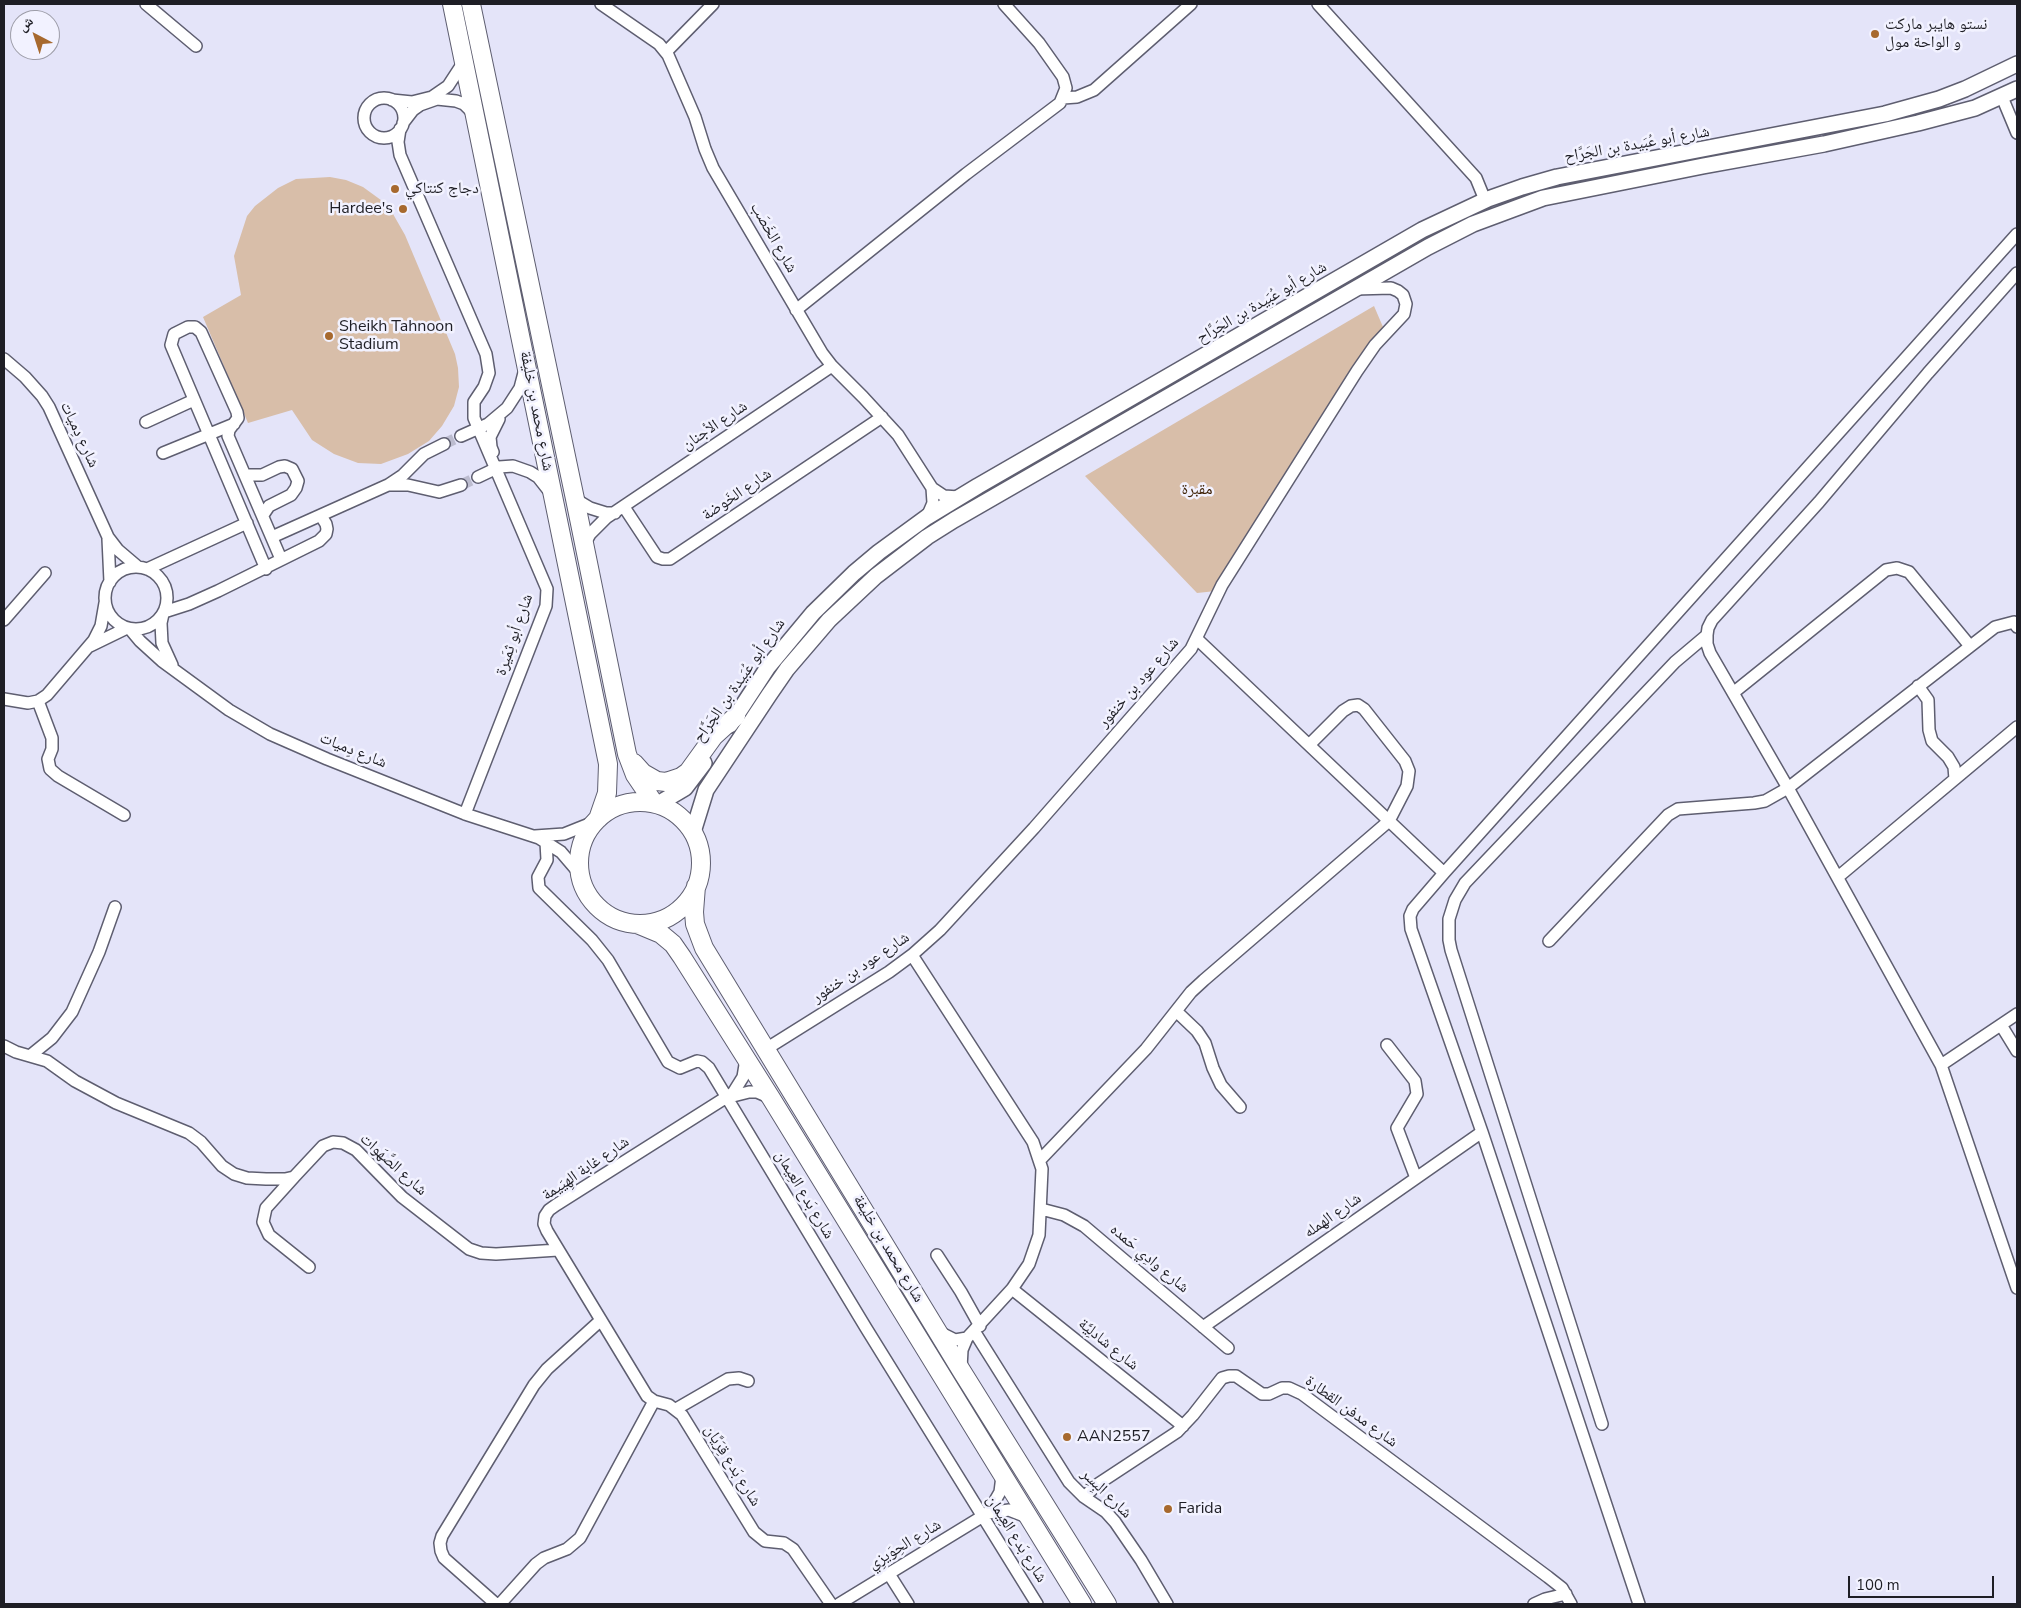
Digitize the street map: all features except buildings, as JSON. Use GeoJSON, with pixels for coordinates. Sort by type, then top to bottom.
{"type":"FeatureCollection","features":[{"type":"Feature","properties":{"kind":"highway","name":"شارع محمد بن خليفة"},"geometry":{"type":"LineString","coordinates":[[452,4],[608,764],[607,793],[596,820]]}},
{"type":"Feature","properties":{"kind":"highway","name":"شارع محمد بن خليفة"},"geometry":{"type":"LineString","coordinates":[[470,4],[585,543],[627,754],[635,775],[656,804]]}},
{"type":"Feature","properties":{"kind":"highway"},"geometry":{"type":"LineString","coordinates":[[627,754],[643,774],[650,778],[666,782],[674,780],[688,772],[714,736],[736,716]]}},
{"type":"Feature","properties":{"kind":"highway"},"geometry":{"type":"LineString","coordinates":[[639,802],[656,804],[672,811],[683,820],[692,832],[698,845],[701,859],[700,873],[696,886],[686,902],[673,914],[656,922],[637,924],[617,920],[599,909],[586,893],[579,873],[579,855],[584,837],[596,820],[610,810],[624,804],[639,802]]}},
{"type":"Feature","properties":{"kind":"highway","name":"شارع محمد بن خليفة"},"geometry":{"type":"LineString","coordinates":[[696,886],[694,912],[699,936],[721,977],[961,1370],[1107,1604]]}},
{"type":"Feature","properties":{"kind":"highway","name":"شارع محمد بن خليفة"},"geometry":{"type":"LineString","coordinates":[[637,924],[661,934],[673,944],[746,1057],[1082,1604]]}},
{"type":"Feature","properties":{"kind":"main road","name":"شارع أبو عُبَيدة بن الجَرَّاح"},"geometry":{"type":"LineString","coordinates":[[656,804],[685,788],[773,661],[813,613],[860,568],[927,517],[1422,230],[1485,200],[1557,177],[1885,114],[1939,99],[2017,64]]}},
{"type":"Feature","properties":{"kind":"main road"},"geometry":{"type":"LineString","coordinates":[[2002,97],[2017,84]]}},
{"type":"Feature","properties":{"kind":"main road","name":"شارع أبو عُبَيدة بن الجَرَّاح"},"geometry":{"type":"LineString","coordinates":[[692,832],[706,790],[773,688],[797,656],[829,620],[876,576],[914,546],[954,520],[1428,247],[1473,224],[1543,198],[1824,144],[1947,117],[2017,90]]}},
{"type":"Feature","properties":{"kind":"street"},"geometry":{"type":"LineString","coordinates":[[146,4],[196,46]]}},
{"type":"Feature","properties":{"kind":"street","name":"شارع الخَصَب"},"geometry":{"type":"LineString","coordinates":[[600,4],[659,44],[666,52],[695,116],[711,163],[796,310],[832,366],[882,417],[905,444],[932,488]]}},
{"type":"Feature","properties":{"kind":"street"},"geometry":{"type":"LineString","coordinates":[[666,52],[713,4]]}},
{"type":"Feature","properties":{"kind":"street"},"geometry":{"type":"LineString","coordinates":[[796,310],[1005,143],[1057,106],[1063,98],[1066,88],[1063,77],[1039,43],[1004,4]]}},
{"type":"Feature","properties":{"kind":"street"},"geometry":{"type":"LineString","coordinates":[[1063,98],[1077,97],[1094,90],[1192,4]]}},
{"type":"Feature","properties":{"kind":"street"},"geometry":{"type":"LineString","coordinates":[[1318,4],[1471,172],[1482,189],[1485,200]]}},
{"type":"Feature","properties":{"kind":"street"},"geometry":{"type":"LineString","coordinates":[[1991,77],[2017,57]]}},
{"type":"Feature","properties":{"kind":"street"},"geometry":{"type":"LineString","coordinates":[[463,63],[448,86],[428,100],[413,110],[393,135],[380,137],[374,135],[366,127],[365,112],[371,103],[382,98],[412,102],[428,100],[447,99],[464,104],[474,114]]}},
{"type":"Feature","properties":{"kind":"street"},"geometry":{"type":"LineString","coordinates":[[2002,97],[2017,133]]}},
{"type":"Feature","properties":{"kind":"street"},"geometry":{"type":"LineString","coordinates":[[392,100],[402,111],[401,127]]}},
{"type":"Feature","properties":{"kind":"street","name":"شارع أبو ثِمَيرة"},"geometry":{"type":"LineString","coordinates":[[401,127],[398,142],[400,155],[486,354],[489,366],[488,380],[474,402],[473,410],[477,429],[544,581],[548,598],[466,814]]}},
{"type":"Feature","properties":{"kind":"street","name":"شارع أبو ثِمَيرة"},"geometry":{"type":"LineString","coordinates":[[380,137],[400,155]]}},
{"type":"Feature","properties":{"kind":"street"},"geometry":{"type":"LineString","coordinates":[[1639,1604],[1482,1132],[1409,923],[1413,909],[1444,873],[2017,234]]}},
{"type":"Feature","properties":{"kind":"street"},"geometry":{"type":"LineString","coordinates":[[2017,273],[1928,373],[1818,502],[1712,620],[1707,635],[1710,653],[1788,788],[1941,1065],[2017,1288]]}},
{"type":"Feature","properties":{"kind":"street","name":"شارع عود بن خنفور"},"geometry":{"type":"LineString","coordinates":[[766,1049],[882,976],[912,955],[940,930],[1034,828],[1176,666],[1197,639],[1222,585],[1351,379],[1375,345],[1404,314],[1406,304],[1403,295],[1398,291],[1391,288],[1354,290]]}},
{"type":"Feature","properties":{"kind":"street"},"geometry":{"type":"LineString","coordinates":[[266,569],[171,345],[174,334],[192,326],[201,332],[237,412],[238,418],[229,430],[228,436],[281,559]]}},
{"type":"Feature","properties":{"kind":"street","name":"شارع دِميات"},"geometry":{"type":"LineString","coordinates":[[4,359],[34,386],[49,407],[108,537],[118,550],[142,568]]}},
{"type":"Feature","properties":{"kind":"street"},"geometry":{"type":"LineString","coordinates":[[527,363],[520,388],[504,411],[490,437],[490,447],[494,456],[501,462],[522,468],[538,477],[553,497]]}},
{"type":"Feature","properties":{"kind":"street","name":"شارع الأجنان"},"geometry":{"type":"LineString","coordinates":[[585,543],[597,526],[619,510],[832,366]]}},
{"type":"Feature","properties":{"kind":"street"},"geometry":{"type":"LineString","coordinates":[[146,422],[194,400]]}},
{"type":"Feature","properties":{"kind":"street"},"geometry":{"type":"LineString","coordinates":[[461,436],[488,424],[504,411]]}},
{"type":"Feature","properties":{"kind":"street","name":"شارع الخَوضة"},"geometry":{"type":"LineString","coordinates":[[619,510],[657,556],[663,559],[670,559],[882,417]]}},
{"type":"Feature","properties":{"kind":"street"},"geometry":{"type":"LineString","coordinates":[[162,453],[235,423]]}},
{"type":"Feature","properties":{"kind":"street"},"geometry":{"type":"LineString","coordinates":[[272,537],[388,485],[403,475],[428,451],[444,444]]}},
{"type":"Feature","properties":{"kind":"street"},"geometry":{"type":"LineString","coordinates":[[416,462],[417,478],[427,490]]}},
{"type":"Feature","properties":{"kind":"street"},"geometry":{"type":"LineString","coordinates":[[478,477],[510,465]]}},
{"type":"Feature","properties":{"kind":"street"},"geometry":{"type":"LineString","coordinates":[[246,476],[262,475],[285,466],[292,469],[298,480],[292,495],[269,506],[263,515]]}},
{"type":"Feature","properties":{"kind":"street"},"geometry":{"type":"LineString","coordinates":[[388,485],[408,485],[427,490],[446,491],[461,485]]}},
{"type":"Feature","properties":{"kind":"street"},"geometry":{"type":"LineString","coordinates":[[932,488],[944,496],[959,498]]}},
{"type":"Feature","properties":{"kind":"street"},"geometry":{"type":"LineString","coordinates":[[927,517],[932,503],[932,488]]}},
{"type":"Feature","properties":{"kind":"street"},"geometry":{"type":"LineString","coordinates":[[575,498],[590,508],[606,513],[619,510]]}},
{"type":"Feature","properties":{"kind":"street"},"geometry":{"type":"LineString","coordinates":[[164,613],[189,604],[266,569],[281,559],[323,538],[327,529],[321,516]]}},
{"type":"Feature","properties":{"kind":"street"},"geometry":{"type":"LineString","coordinates":[[4,699],[28,703],[38,701],[55,688],[89,647],[101,626],[107,588],[117,574],[127,569],[142,568],[247,523]]}},
{"type":"Feature","properties":{"kind":"street","name":"شارع دِميات"},"geometry":{"type":"LineString","coordinates":[[108,537],[110,582]]}},
{"type":"Feature","properties":{"kind":"street"},"geometry":{"type":"LineString","coordinates":[[89,647],[129,629],[149,627],[157,622],[164,613],[167,595],[165,586],[154,573],[142,568]]}},
{"type":"Feature","properties":{"kind":"street"},"geometry":{"type":"LineString","coordinates":[[1733,693],[1886,570],[1898,568],[1909,572],[1970,646]]}},
{"type":"Feature","properties":{"kind":"street"},"geometry":{"type":"LineString","coordinates":[[4,620],[45,573]]}},
{"type":"Feature","properties":{"kind":"street"},"geometry":{"type":"LineString","coordinates":[[105,602],[112,618],[129,629]]}},
{"type":"Feature","properties":{"kind":"street","name":"شارع دِميات"},"geometry":{"type":"LineString","coordinates":[[164,613],[161,623],[162,643],[165,653],[176,671]]}},
{"type":"Feature","properties":{"kind":"street"},"geometry":{"type":"LineString","coordinates":[[1549,941],[1668,815],[1678,808],[1765,801],[1788,788],[1996,627],[2014,622],[2017,627]]}},
{"type":"Feature","properties":{"kind":"street","name":"شارع دِميات"},"geometry":{"type":"LineString","coordinates":[[129,629],[140,641],[176,671],[229,710],[270,734],[327,759],[466,814],[546,842],[568,858],[579,873]]}},
{"type":"Feature","properties":{"kind":"street"},"geometry":{"type":"LineString","coordinates":[[1602,1424],[1451,950],[1449,919],[1455,900],[1466,883],[1675,662],[1707,635]]}},
{"type":"Feature","properties":{"kind":"street"},"geometry":{"type":"LineString","coordinates":[[1197,639],[1444,873]]}},
{"type":"Feature","properties":{"kind":"street"},"geometry":{"type":"LineString","coordinates":[[1918,686],[1928,700],[1929,730],[1932,741],[1948,757],[1954,767],[1955,779]]}},
{"type":"Feature","properties":{"kind":"street"},"geometry":{"type":"LineString","coordinates":[[38,701],[52,738],[52,749],[48,759],[50,769],[58,776],[124,815]]}},
{"type":"Feature","properties":{"kind":"street"},"geometry":{"type":"LineString","coordinates":[[1040,1160],[1146,1049],[1204,980],[1389,822],[1407,786],[1410,771],[1405,761],[1364,709],[1358,705],[1351,706],[1343,711],[1309,745]]}},
{"type":"Feature","properties":{"kind":"street"},"geometry":{"type":"LineString","coordinates":[[1838,878],[2017,727]]}},
{"type":"Feature","properties":{"kind":"street","name":"شارع دِميات"},"geometry":{"type":"LineString","coordinates":[[531,836],[564,834],[596,820]]}},
{"type":"Feature","properties":{"kind":"street","name":"شارع بَدع العِيمان"},"geometry":{"type":"LineString","coordinates":[[546,842],[546,860],[537,880],[542,891],[592,940],[608,960],[668,1062],[680,1068],[694,1062],[702,1062],[709,1068],[866,1328],[986,1515],[1037,1604]]}},
{"type":"Feature","properties":{"kind":"street"},"geometry":{"type":"LineString","coordinates":[[31,1056],[52,1038],[72,1012],[99,952],[115,907]]}},
{"type":"Feature","properties":{"kind":"street"},"geometry":{"type":"LineString","coordinates":[[912,955],[1033,1142],[1040,1160],[1042,1184],[1039,1235],[1025,1271],[1012,1289],[977,1328],[962,1340],[949,1338],[939,1332]]}},
{"type":"Feature","properties":{"kind":"street"},"geometry":{"type":"LineString","coordinates":[[1176,1011],[1197,1031],[1205,1043],[1221,1085],[1240,1107]]}},
{"type":"Feature","properties":{"kind":"street"},"geometry":{"type":"LineString","coordinates":[[1941,1065],[2017,1014]]}},
{"type":"Feature","properties":{"kind":"street"},"geometry":{"type":"LineString","coordinates":[[2001,1025],[2017,1051]]}},
{"type":"Feature","properties":{"kind":"street"},"geometry":{"type":"LineString","coordinates":[[1387,1045],[1415,1081],[1418,1094],[1397,1128],[1416,1178]]}},
{"type":"Feature","properties":{"kind":"street"},"geometry":{"type":"LineString","coordinates":[[4,1046],[16,1052],[47,1061],[75,1080],[116,1103],[190,1133],[201,1142],[222,1166],[234,1174],[247,1178],[266,1179],[285,1179],[294,1176]]}},
{"type":"Feature","properties":{"kind":"street","name":"شارع غابة الهِيَيمة"},"geometry":{"type":"LineString","coordinates":[[654,1401],[641,1388],[558,1250],[544,1224],[545,1216],[549,1210],[727,1097],[741,1083],[746,1057]]}},
{"type":"Feature","properties":{"kind":"street","name":"شارع غابة الهِيَيمة"},"geometry":{"type":"LineString","coordinates":[[727,1097],[750,1092],[771,1098]]}},
{"type":"Feature","properties":{"kind":"street","name":"شارع الهمله"},"geometry":{"type":"LineString","coordinates":[[1203,1327],[1482,1132]]}},
{"type":"Feature","properties":{"kind":"street","name":"شارع الصَّهَوات"},"geometry":{"type":"LineString","coordinates":[[309,1267],[269,1235],[263,1222],[266,1208],[294,1176],[323,1146],[333,1142],[343,1143],[356,1150],[402,1197],[469,1249],[481,1253],[496,1254],[558,1250]]}},
{"type":"Feature","properties":{"kind":"street","name":"شارع وادِي حَمده"},"geometry":{"type":"LineString","coordinates":[[1041,1209],[1064,1215],[1084,1226],[1228,1348]]}},
{"type":"Feature","properties":{"kind":"street","name":"شارع البِسِر"},"geometry":{"type":"LineString","coordinates":[[938,1255],[966,1300],[977,1328],[1069,1482],[1084,1497],[1106,1512],[1125,1534],[1167,1604]]}},
{"type":"Feature","properties":{"kind":"street","name":"شارع شادلِيَّة"},"geometry":{"type":"LineString","coordinates":[[1012,1289],[1183,1426]]}},
{"type":"Feature","properties":{"kind":"street"},"geometry":{"type":"LineString","coordinates":[[601,1320],[547,1369],[534,1385],[442,1536],[440,1544],[444,1558],[498,1604],[536,1564],[544,1558],[567,1549],[580,1538],[654,1401],[676,1409],[728,1379],[738,1378],[748,1381]]}},
{"type":"Feature","properties":{"kind":"street"},"geometry":{"type":"LineString","coordinates":[[961,1370],[960,1356],[977,1328]]}},
{"type":"Feature","properties":{"kind":"street","name":"شارع مدفن القطارة"},"geometry":{"type":"LineString","coordinates":[[1084,1497],[1098,1484],[1170,1437],[1183,1426],[1222,1378],[1236,1376],[1262,1394],[1269,1394],[1282,1388],[1296,1390],[1548,1578],[1569,1599]]}},
{"type":"Feature","properties":{"kind":"street","name":"شارع بَدع قِرَيَّان"},"geometry":{"type":"LineString","coordinates":[[676,1409],[682,1415],[754,1532],[765,1541],[784,1543],[797,1553],[830,1604]]}},
{"type":"Feature","properties":{"kind":"street","name":"شارع الحِوَيزِي"},"geometry":{"type":"LineString","coordinates":[[986,1515],[1000,1492],[1002,1476]]}},
{"type":"Feature","properties":{"kind":"street","name":"شارع الحِوَيزِي"},"geometry":{"type":"LineString","coordinates":[[839,1604],[986,1515],[1009,1510],[1028,1518]]}},
{"type":"Feature","properties":{"kind":"street"},"geometry":{"type":"LineString","coordinates":[[889,1574],[908,1604]]}},
{"type":"Feature","properties":{"kind":"street"},"geometry":{"type":"LineString","coordinates":[[1534,1604],[1545,1599],[1569,1599]]}},
{"type":"Feature","properties":{"kind":"green space","name":"Sheikh Tahnoon Stadium"},"geometry":{"type":"Polygon","coordinates":[[[330,177],[346,180],[363,187],[385,203],[393,214],[405,235],[455,354],[458,368],[459,387],[454,406],[442,426],[429,441],[408,454],[381,464],[358,463],[334,454],[312,440],[292,410],[248,423],[203,317],[241,295],[234,256],[247,216],[255,206],[278,188],[296,179],[330,177]]]}},
{"type":"Feature","properties":{"kind":"green space","name":"مقبرة"},"geometry":{"type":"Polygon","coordinates":[[[1374,306],[1383,327],[1216,591],[1197,593],[1085,476],[1374,306]]]}},
{"type":"Feature","properties":{"kind":"tunnel"},"geometry":{"type":"LineString","coordinates":[[444,444],[461,436]]}},
{"type":"Feature","properties":{"kind":"tunnel"},"geometry":{"type":"LineString","coordinates":[[461,485],[478,477]]}},
{"type":"Feature","properties":{"kind":"place","name":"نستو هايبر ماركت و الواحة مول"},"geometry":{"type":"Point","coordinates":[1875,34]}},
{"type":"Feature","properties":{"kind":"place","name":"دجاج كنتاكي"},"geometry":{"type":"Point","coordinates":[395,189]}},
{"type":"Feature","properties":{"kind":"place","name":"Hardee's"},"geometry":{"type":"Point","coordinates":[403,209]}},
{"type":"Feature","properties":{"kind":"place","name":"Sheikh Tahnoon Stadium"},"geometry":{"type":"Point","coordinates":[329,336]}},
{"type":"Feature","properties":{"kind":"place","name":"AAN2557"},"geometry":{"type":"Point","coordinates":[1067,1437]}},
{"type":"Feature","properties":{"kind":"place","name":"Farida"},"geometry":{"type":"Point","coordinates":[1168,1509]}}]}
